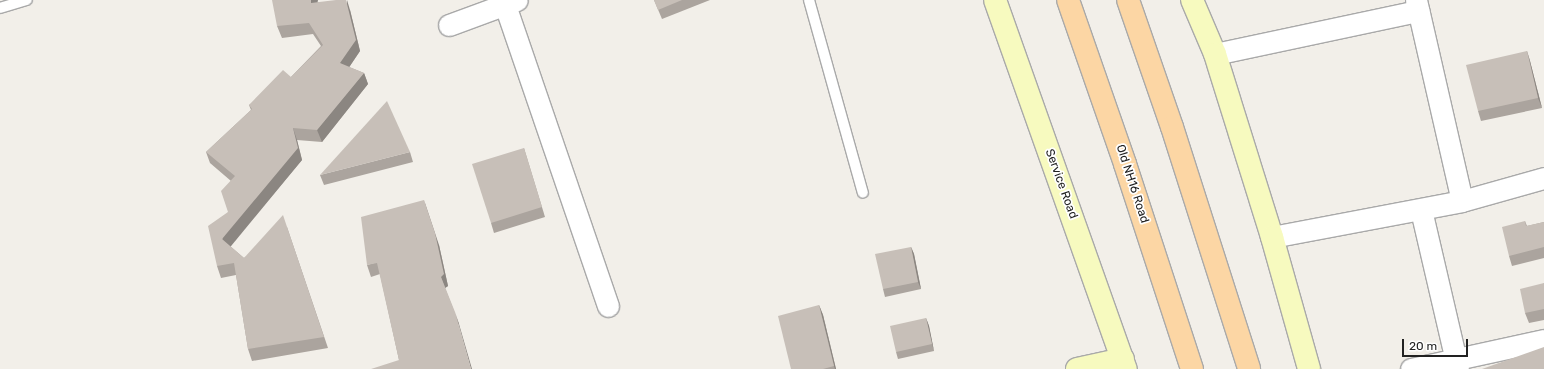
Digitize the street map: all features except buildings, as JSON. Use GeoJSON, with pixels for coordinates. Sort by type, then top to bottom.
{"type":"FeatureCollection","features":[{"type":"Feature","properties":{"kind":"main road","name":"Old NH16 Road"},"geometry":{"type":"LineString","coordinates":[[1068,0],[1125,164],[1192,369]]}},
{"type":"Feature","properties":{"kind":"main road"},"geometry":{"type":"LineString","coordinates":[[1128,0],[1172,126],[1249,369]]}},
{"type":"Feature","properties":{"kind":"street","name":"Service Road"},"geometry":{"type":"LineString","coordinates":[[995,0],[1125,364]]}},
{"type":"Feature","properties":{"kind":"street"},"geometry":{"type":"LineString","coordinates":[[1192,0],[1215,54],[1272,237],[1309,369]]}},
{"type":"Feature","properties":{"kind":"street"},"geometry":{"type":"LineString","coordinates":[[449,25],[511,3],[608,306]]}},
{"type":"Feature","properties":{"kind":"street"},"geometry":{"type":"LineString","coordinates":[[1215,54],[1417,6],[1462,201]]}},
{"type":"Feature","properties":{"kind":"street"},"geometry":{"type":"LineString","coordinates":[[1272,237],[1421,210],[1462,201],[1544,178]]}},
{"type":"Feature","properties":{"kind":"street"},"geometry":{"type":"LineString","coordinates":[[1421,210],[1457,365]]}},
{"type":"Feature","properties":{"kind":"street"},"geometry":{"type":"LineString","coordinates":[[1411,369],[1457,365],[1544,340]]}},
{"type":"Feature","properties":{"kind":"street"},"geometry":{"type":"LineString","coordinates":[[1077,369],[1125,364]]}},
{"type":"Feature","properties":{"kind":"lane"},"geometry":{"type":"LineString","coordinates":[[0,8],[27,0]]}},
{"type":"Feature","properties":{"kind":"lane"},"geometry":{"type":"LineString","coordinates":[[809,0],[863,193]]}}]}
